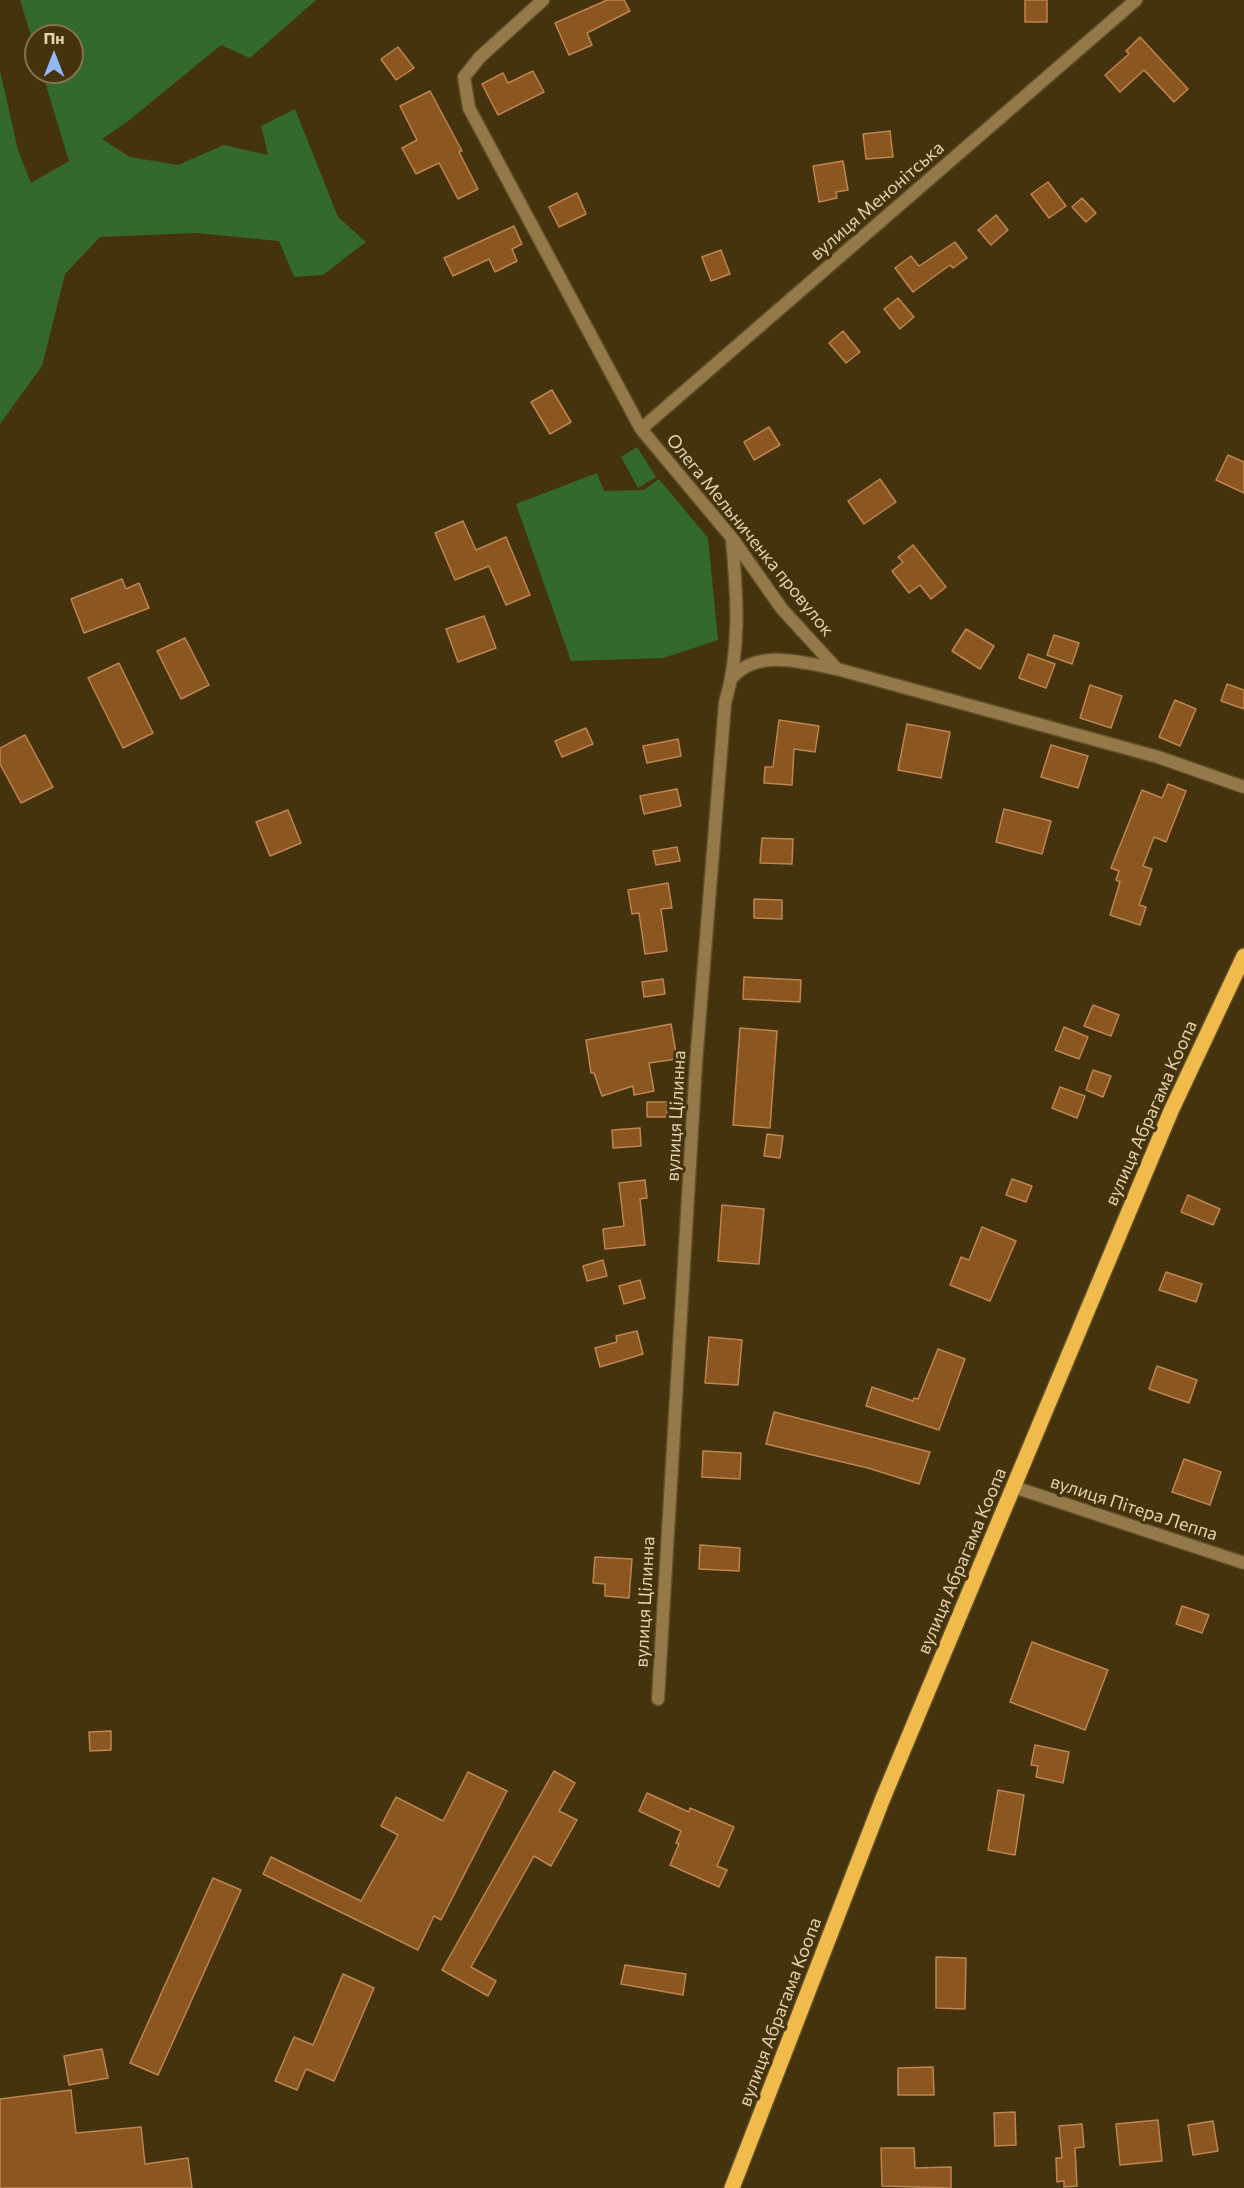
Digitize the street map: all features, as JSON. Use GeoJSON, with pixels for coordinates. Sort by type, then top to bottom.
{"type":"FeatureCollection","features":[{"type":"Feature","properties":{"kind":"main road","name":"вулиця Абрагама Коопа"},"geometry":{"type":"LineString","coordinates":[[732,2188],[883,1797],[1171,1111],[1244,956]]}},
{"type":"Feature","properties":{"kind":"street","name":"Олега Мельниченка провулок"},"geometry":{"type":"LineString","coordinates":[[543,0],[480,57],[464,77],[469,108],[641,429],[732,537],[782,609],[837,669]]}},
{"type":"Feature","properties":{"kind":"street","name":"вулиця Менонітська"},"geometry":{"type":"LineString","coordinates":[[641,429],[1136,0]]}},
{"type":"Feature","properties":{"kind":"street","name":"вулиця Цілинна"},"geometry":{"type":"LineString","coordinates":[[658,1699],[696,1064],[725,703],[733,677],[736,641],[732,537]]}},
{"type":"Feature","properties":{"kind":"street"},"geometry":{"type":"LineString","coordinates":[[733,677],[743,666],[772,660],[788,659],[837,669],[1158,757],[1244,787]]}},
{"type":"Feature","properties":{"kind":"street","name":"вулиця Пітера Леппа"},"geometry":{"type":"LineString","coordinates":[[1014,1487],[1244,1563]]}},
{"type":"Feature","properties":{"kind":"green space"},"geometry":{"type":"Polygon","coordinates":[[[20,0],[316,0],[250,58],[221,45],[127,122],[102,139],[130,157],[178,165],[224,145],[268,155],[261,126],[295,109],[338,217],[366,242],[323,275],[294,277],[279,241],[196,233],[100,237],[65,274],[42,366],[0,424],[0,71],[18,150],[31,183],[69,161],[46,84],[84,84],[84,24],[27,24],[20,0]]]}},
{"type":"Feature","properties":{"kind":"green space"},"geometry":{"type":"Polygon","coordinates":[[[637,447],[656,477],[638,488],[621,457],[637,447]]]}},
{"type":"Feature","properties":{"kind":"green space"},"geometry":{"type":"Polygon","coordinates":[[[597,473],[604,491],[644,490],[659,479],[708,538],[718,640],[663,658],[571,661],[516,504],[597,473]]]}},
{"type":"Feature","properties":{"kind":"building"},"geometry":{"type":"Polygon","coordinates":[[[607,0],[624,0],[630,11],[587,33],[592,45],[569,55],[555,23],[607,0]]]}},
{"type":"Feature","properties":{"kind":"building"},"geometry":{"type":"Polygon","coordinates":[[[1025,0],[1047,0],[1047,22],[1025,22],[1025,0]]]}},
{"type":"Feature","properties":{"kind":"building"},"geometry":{"type":"Polygon","coordinates":[[[1140,37],[1188,89],[1174,102],[1144,70],[1120,92],[1105,75],[1129,54],[1126,51],[1140,37]]]}},
{"type":"Feature","properties":{"kind":"building"},"geometry":{"type":"Polygon","coordinates":[[[398,47],[414,68],[396,80],[381,59],[398,47]]]}},
{"type":"Feature","properties":{"kind":"building"},"geometry":{"type":"Polygon","coordinates":[[[533,71],[544,92],[498,115],[482,84],[503,73],[508,83],[533,71]]]}},
{"type":"Feature","properties":{"kind":"building"},"geometry":{"type":"Polygon","coordinates":[[[430,91],[462,151],[459,152],[478,189],[458,199],[439,163],[416,174],[402,148],[417,140],[400,106],[430,91]]]}},
{"type":"Feature","properties":{"kind":"building"},"geometry":{"type":"Polygon","coordinates":[[[890,131],[893,157],[866,159],[863,134],[890,131]]]}},
{"type":"Feature","properties":{"kind":"building"},"geometry":{"type":"Polygon","coordinates":[[[843,161],[848,190],[836,192],[837,198],[819,202],[813,166],[843,161]]]}},
{"type":"Feature","properties":{"kind":"building"},"geometry":{"type":"Polygon","coordinates":[[[1048,182],[1066,206],[1049,218],[1031,194],[1048,182]]]}},
{"type":"Feature","properties":{"kind":"building"},"geometry":{"type":"Polygon","coordinates":[[[577,193],[586,214],[559,227],[549,207],[577,193]]]}},
{"type":"Feature","properties":{"kind":"building"},"geometry":{"type":"Polygon","coordinates":[[[1082,198],[1096,213],[1086,222],[1072,207],[1082,198]]]}},
{"type":"Feature","properties":{"kind":"building"},"geometry":{"type":"Polygon","coordinates":[[[996,215],[1008,230],[991,245],[978,230],[996,215]]]}},
{"type":"Feature","properties":{"kind":"building"},"geometry":{"type":"Polygon","coordinates":[[[514,226],[522,244],[512,249],[517,261],[495,272],[489,259],[453,276],[444,258],[514,226]]]}},
{"type":"Feature","properties":{"kind":"building"},"geometry":{"type":"Polygon","coordinates":[[[955,242],[967,258],[953,268],[950,265],[913,292],[895,268],[911,256],[919,266],[955,242]]]}},
{"type":"Feature","properties":{"kind":"building"},"geometry":{"type":"Polygon","coordinates":[[[721,250],[730,274],[711,281],[702,257],[721,250]]]}},
{"type":"Feature","properties":{"kind":"building"},"geometry":{"type":"Polygon","coordinates":[[[898,298],[914,317],[900,329],[884,309],[898,298]]]}},
{"type":"Feature","properties":{"kind":"building"},"geometry":{"type":"Polygon","coordinates":[[[843,331],[860,352],[846,363],[829,343],[843,331]]]}},
{"type":"Feature","properties":{"kind":"building"},"geometry":{"type":"Polygon","coordinates":[[[552,390],[571,422],[550,434],[531,402],[552,390]]]}},
{"type":"Feature","properties":{"kind":"building"},"geometry":{"type":"Polygon","coordinates":[[[769,427],[780,445],[754,460],[744,442],[769,427]]]}},
{"type":"Feature","properties":{"kind":"building"},"geometry":{"type":"Polygon","coordinates":[[[1228,455],[1244,462],[1244,493],[1216,480],[1228,455]]]}},
{"type":"Feature","properties":{"kind":"building"},"geometry":{"type":"Polygon","coordinates":[[[880,479],[896,502],[864,524],[848,501],[880,479]]]}},
{"type":"Feature","properties":{"kind":"building"},"geometry":{"type":"Polygon","coordinates":[[[463,521],[476,550],[506,537],[530,595],[506,605],[489,566],[455,580],[435,533],[463,521]]]}},
{"type":"Feature","properties":{"kind":"building"},"geometry":{"type":"Polygon","coordinates":[[[913,545],[946,587],[931,599],[920,585],[909,593],[892,571],[903,562],[898,557],[913,545]]]}},
{"type":"Feature","properties":{"kind":"building"},"geometry":{"type":"Polygon","coordinates":[[[122,579],[126,589],[139,583],[149,608],[84,633],[71,599],[122,579]]]}},
{"type":"Feature","properties":{"kind":"building"},"geometry":{"type":"Polygon","coordinates":[[[484,616],[496,648],[458,662],[446,629],[484,616]]]}},
{"type":"Feature","properties":{"kind":"building"},"geometry":{"type":"Polygon","coordinates":[[[966,629],[994,646],[980,669],[952,651],[966,629]]]}},
{"type":"Feature","properties":{"kind":"building"},"geometry":{"type":"Polygon","coordinates":[[[1054,635],[1079,643],[1072,664],[1047,655],[1054,635]]]}},
{"type":"Feature","properties":{"kind":"building"},"geometry":{"type":"Polygon","coordinates":[[[185,638],[209,685],[181,699],[157,651],[185,638]]]}},
{"type":"Feature","properties":{"kind":"building"},"geometry":{"type":"Polygon","coordinates":[[[1028,654],[1055,664],[1046,688],[1019,678],[1028,654]]]}},
{"type":"Feature","properties":{"kind":"building"},"geometry":{"type":"Polygon","coordinates":[[[119,663],[153,733],[123,748],[88,678],[119,663]]]}},
{"type":"Feature","properties":{"kind":"building"},"geometry":{"type":"Polygon","coordinates":[[[1227,684],[1244,690],[1244,709],[1221,701],[1227,684]]]}},
{"type":"Feature","properties":{"kind":"building"},"geometry":{"type":"Polygon","coordinates":[[[1090,685],[1122,696],[1111,728],[1080,718],[1090,685]]]}},
{"type":"Feature","properties":{"kind":"building"},"geometry":{"type":"Polygon","coordinates":[[[1175,700],[1196,709],[1180,746],[1159,737],[1175,700]]]}},
{"type":"Feature","properties":{"kind":"building"},"geometry":{"type":"Polygon","coordinates":[[[779,720],[819,726],[815,752],[794,749],[792,785],[764,783],[765,767],[773,767],[779,720]]]}},
{"type":"Feature","properties":{"kind":"building"},"geometry":{"type":"Polygon","coordinates":[[[907,724],[950,732],[941,778],[898,770],[907,724]]]}},
{"type":"Feature","properties":{"kind":"building"},"geometry":{"type":"Polygon","coordinates":[[[586,728],[593,744],[562,757],[555,741],[586,728]]]}},
{"type":"Feature","properties":{"kind":"building"},"geometry":{"type":"Polygon","coordinates":[[[25,735],[53,787],[21,803],[0,764],[0,748],[25,735]]]}},
{"type":"Feature","properties":{"kind":"building"},"geometry":{"type":"Polygon","coordinates":[[[678,739],[681,756],[647,763],[643,746],[678,739]]]}},
{"type":"Feature","properties":{"kind":"building"},"geometry":{"type":"Polygon","coordinates":[[[1051,745],[1088,756],[1078,788],[1041,777],[1051,745]]]}},
{"type":"Feature","properties":{"kind":"building"},"geometry":{"type":"Polygon","coordinates":[[[1168,784],[1186,791],[1166,842],[1154,837],[1143,866],[1152,869],[1139,905],[1146,907],[1140,925],[1110,915],[1120,882],[1116,880],[1119,871],[1111,868],[1142,790],[1162,798],[1168,784]]]}},
{"type":"Feature","properties":{"kind":"building"},"geometry":{"type":"Polygon","coordinates":[[[677,789],[681,806],[644,814],[640,796],[677,789]]]}},
{"type":"Feature","properties":{"kind":"building"},"geometry":{"type":"Polygon","coordinates":[[[1004,809],[1051,821],[1042,854],[996,842],[1004,809]]]}},
{"type":"Feature","properties":{"kind":"building"},"geometry":{"type":"Polygon","coordinates":[[[288,810],[301,843],[270,856],[256,822],[288,810]]]}},
{"type":"Feature","properties":{"kind":"building"},"geometry":{"type":"Polygon","coordinates":[[[762,838],[793,839],[792,864],[760,863],[762,838]]]}},
{"type":"Feature","properties":{"kind":"building"},"geometry":{"type":"Polygon","coordinates":[[[677,847],[680,861],[656,865],[653,851],[677,847]]]}},
{"type":"Feature","properties":{"kind":"building"},"geometry":{"type":"Polygon","coordinates":[[[668,883],[672,908],[661,909],[667,951],[645,954],[639,913],[632,914],[628,890],[668,883]]]}},
{"type":"Feature","properties":{"kind":"building"},"geometry":{"type":"Polygon","coordinates":[[[754,899],[782,900],[782,919],[754,918],[754,899]]]}},
{"type":"Feature","properties":{"kind":"building"},"geometry":{"type":"Polygon","coordinates":[[[744,977],[801,980],[800,1002],[743,999],[744,977]]]}},
{"type":"Feature","properties":{"kind":"building"},"geometry":{"type":"Polygon","coordinates":[[[663,979],[665,994],[644,997],[642,982],[663,979]]]}},
{"type":"Feature","properties":{"kind":"building"},"geometry":{"type":"Polygon","coordinates":[[[1093,1005],[1119,1015],[1111,1036],[1084,1026],[1093,1005]]]}},
{"type":"Feature","properties":{"kind":"building"},"geometry":{"type":"Polygon","coordinates":[[[671,1024],[677,1059],[649,1063],[654,1091],[634,1095],[633,1086],[602,1096],[594,1073],[591,1073],[586,1040],[671,1024]]]}},
{"type":"Feature","properties":{"kind":"building"},"geometry":{"type":"Polygon","coordinates":[[[1064,1027],[1088,1037],[1079,1059],[1055,1050],[1064,1027]]]}},
{"type":"Feature","properties":{"kind":"building"},"geometry":{"type":"Polygon","coordinates":[[[740,1028],[777,1031],[770,1128],[733,1125],[740,1028]]]}},
{"type":"Feature","properties":{"kind":"building"},"geometry":{"type":"Polygon","coordinates":[[[1093,1070],[1111,1076],[1103,1097],[1086,1090],[1093,1070]]]}},
{"type":"Feature","properties":{"kind":"building"},"geometry":{"type":"Polygon","coordinates":[[[1060,1087],[1085,1096],[1077,1118],[1052,1108],[1060,1087]]]}},
{"type":"Feature","properties":{"kind":"building"},"geometry":{"type":"Polygon","coordinates":[[[647,1102],[667,1102],[667,1117],[647,1117],[647,1102]]]}},
{"type":"Feature","properties":{"kind":"building"},"geometry":{"type":"Polygon","coordinates":[[[640,1128],[641,1146],[613,1148],[612,1130],[640,1128]]]}},
{"type":"Feature","properties":{"kind":"building"},"geometry":{"type":"Polygon","coordinates":[[[767,1134],[783,1136],[780,1158],[764,1156],[767,1134]]]}},
{"type":"Feature","properties":{"kind":"building"},"geometry":{"type":"Polygon","coordinates":[[[1012,1179],[1032,1186],[1026,1202],[1006,1195],[1012,1179]]]}},
{"type":"Feature","properties":{"kind":"building"},"geometry":{"type":"Polygon","coordinates":[[[645,1180],[647,1198],[640,1199],[645,1245],[605,1249],[603,1229],[624,1226],[619,1183],[645,1180]]]}},
{"type":"Feature","properties":{"kind":"building"},"geometry":{"type":"Polygon","coordinates":[[[1188,1195],[1220,1209],[1213,1225],[1181,1212],[1188,1195]]]}},
{"type":"Feature","properties":{"kind":"building"},"geometry":{"type":"Polygon","coordinates":[[[722,1205],[764,1209],[759,1264],[718,1261],[722,1205]]]}},
{"type":"Feature","properties":{"kind":"building"},"geometry":{"type":"Polygon","coordinates":[[[982,1227],[1016,1241],[990,1301],[950,1285],[961,1257],[969,1260],[982,1227]]]}},
{"type":"Feature","properties":{"kind":"building"},"geometry":{"type":"Polygon","coordinates":[[[603,1260],[607,1276],[587,1281],[583,1266],[603,1260]]]}},
{"type":"Feature","properties":{"kind":"building"},"geometry":{"type":"Polygon","coordinates":[[[1166,1272],[1202,1284],[1196,1302],[1159,1290],[1166,1272]]]}},
{"type":"Feature","properties":{"kind":"building"},"geometry":{"type":"Polygon","coordinates":[[[640,1280],[645,1298],[624,1304],[619,1286],[640,1280]]]}},
{"type":"Feature","properties":{"kind":"building"},"geometry":{"type":"Polygon","coordinates":[[[637,1331],[643,1354],[600,1367],[595,1348],[617,1342],[616,1336],[637,1331]]]}},
{"type":"Feature","properties":{"kind":"building"},"geometry":{"type":"Polygon","coordinates":[[[709,1337],[742,1340],[738,1385],[705,1383],[709,1337]]]}},
{"type":"Feature","properties":{"kind":"building"},"geometry":{"type":"Polygon","coordinates":[[[938,1349],[965,1359],[939,1430],[866,1406],[872,1387],[913,1401],[914,1398],[918,1399],[938,1349]]]}},
{"type":"Feature","properties":{"kind":"building"},"geometry":{"type":"Polygon","coordinates":[[[1157,1366],[1197,1380],[1189,1403],[1149,1389],[1157,1366]]]}},
{"type":"Feature","properties":{"kind":"building"},"geometry":{"type":"Polygon","coordinates":[[[774,1412],[930,1452],[919,1484],[868,1468],[766,1444],[774,1412]]]}},
{"type":"Feature","properties":{"kind":"building"},"geometry":{"type":"Polygon","coordinates":[[[703,1451],[741,1453],[740,1479],[702,1477],[703,1451]]]}},
{"type":"Feature","properties":{"kind":"building"},"geometry":{"type":"Polygon","coordinates":[[[1184,1459],[1221,1472],[1210,1505],[1172,1492],[1184,1459]]]}},
{"type":"Feature","properties":{"kind":"building"},"geometry":{"type":"Polygon","coordinates":[[[700,1545],[740,1548],[739,1571],[699,1569],[700,1545]]]}},
{"type":"Feature","properties":{"kind":"building"},"geometry":{"type":"Polygon","coordinates":[[[595,1557],[632,1559],[629,1598],[605,1596],[605,1584],[593,1583],[595,1557]]]}},
{"type":"Feature","properties":{"kind":"building"},"geometry":{"type":"Polygon","coordinates":[[[1182,1606],[1209,1615],[1202,1633],[1176,1624],[1182,1606]]]}},
{"type":"Feature","properties":{"kind":"building"},"geometry":{"type":"Polygon","coordinates":[[[1032,1642],[1108,1670],[1085,1730],[1010,1702],[1032,1642]]]}},
{"type":"Feature","properties":{"kind":"building"},"geometry":{"type":"Polygon","coordinates":[[[111,1731],[111,1750],[90,1751],[89,1732],[111,1731]]]}},
{"type":"Feature","properties":{"kind":"building"},"geometry":{"type":"Polygon","coordinates":[[[1035,1745],[1069,1752],[1063,1783],[1036,1777],[1038,1766],[1031,1765],[1035,1745]]]}},
{"type":"Feature","properties":{"kind":"building"},"geometry":{"type":"Polygon","coordinates":[[[554,1771],[575,1783],[559,1811],[577,1820],[551,1866],[534,1856],[471,1967],[496,1981],[488,1996],[442,1970],[554,1771]]]}},
{"type":"Feature","properties":{"kind":"building"},"geometry":{"type":"Polygon","coordinates":[[[468,1772],[507,1791],[441,1920],[434,1916],[418,1950],[263,1874],[271,1857],[361,1901],[398,1835],[381,1826],[396,1797],[443,1821],[468,1772]]]}},
{"type":"Feature","properties":{"kind":"building"},"geometry":{"type":"Polygon","coordinates":[[[998,1790],[1024,1795],[1015,1855],[988,1850],[998,1790]]]}},
{"type":"Feature","properties":{"kind":"building"},"geometry":{"type":"Polygon","coordinates":[[[647,1793],[689,1812],[690,1808],[734,1827],[717,1866],[727,1870],[719,1887],[670,1865],[679,1844],[676,1843],[681,1831],[639,1811],[647,1793]]]}},
{"type":"Feature","properties":{"kind":"building"},"geometry":{"type":"Polygon","coordinates":[[[213,1878],[241,1890],[158,2075],[130,2063],[213,1878]]]}},
{"type":"Feature","properties":{"kind":"building"},"geometry":{"type":"Polygon","coordinates":[[[936,1957],[966,1958],[965,2009],[936,2008],[936,1957]]]}},
{"type":"Feature","properties":{"kind":"building"},"geometry":{"type":"Polygon","coordinates":[[[625,1965],[686,1974],[683,1995],[621,1984],[625,1965]]]}},
{"type":"Feature","properties":{"kind":"building"},"geometry":{"type":"Polygon","coordinates":[[[343,1974],[374,1988],[334,2081],[306,2069],[297,2090],[275,2081],[294,2037],[313,2045],[343,1974]]]}},
{"type":"Feature","properties":{"kind":"building"},"geometry":{"type":"Polygon","coordinates":[[[102,2049],[108,2078],[69,2085],[64,2056],[102,2049]]]}},
{"type":"Feature","properties":{"kind":"building"},"geometry":{"type":"Polygon","coordinates":[[[933,2067],[934,2095],[898,2095],[898,2068],[933,2067]]]}},
{"type":"Feature","properties":{"kind":"building"},"geometry":{"type":"Polygon","coordinates":[[[71,2090],[76,2133],[141,2127],[145,2164],[188,2158],[192,2188],[0,2188],[0,2099],[71,2090]]]}},
{"type":"Feature","properties":{"kind":"building"},"geometry":{"type":"Polygon","coordinates":[[[1015,2112],[1016,2145],[995,2146],[994,2113],[1015,2112]]]}},
{"type":"Feature","properties":{"kind":"building"},"geometry":{"type":"Polygon","coordinates":[[[1158,2120],[1162,2161],[1120,2165],[1116,2124],[1158,2120]]]}},
{"type":"Feature","properties":{"kind":"building"},"geometry":{"type":"Polygon","coordinates":[[[1213,2121],[1218,2151],[1193,2155],[1188,2125],[1213,2121]]]}},
{"type":"Feature","properties":{"kind":"building"},"geometry":{"type":"Polygon","coordinates":[[[1082,2124],[1084,2147],[1075,2148],[1077,2186],[1064,2187],[1064,2181],[1057,2182],[1056,2158],[1062,2158],[1059,2126],[1082,2124]]]}},
{"type":"Feature","properties":{"kind":"building"},"geometry":{"type":"Polygon","coordinates":[[[881,2148],[914,2148],[915,2168],[951,2167],[951,2188],[882,2186],[881,2148]]]}}]}
